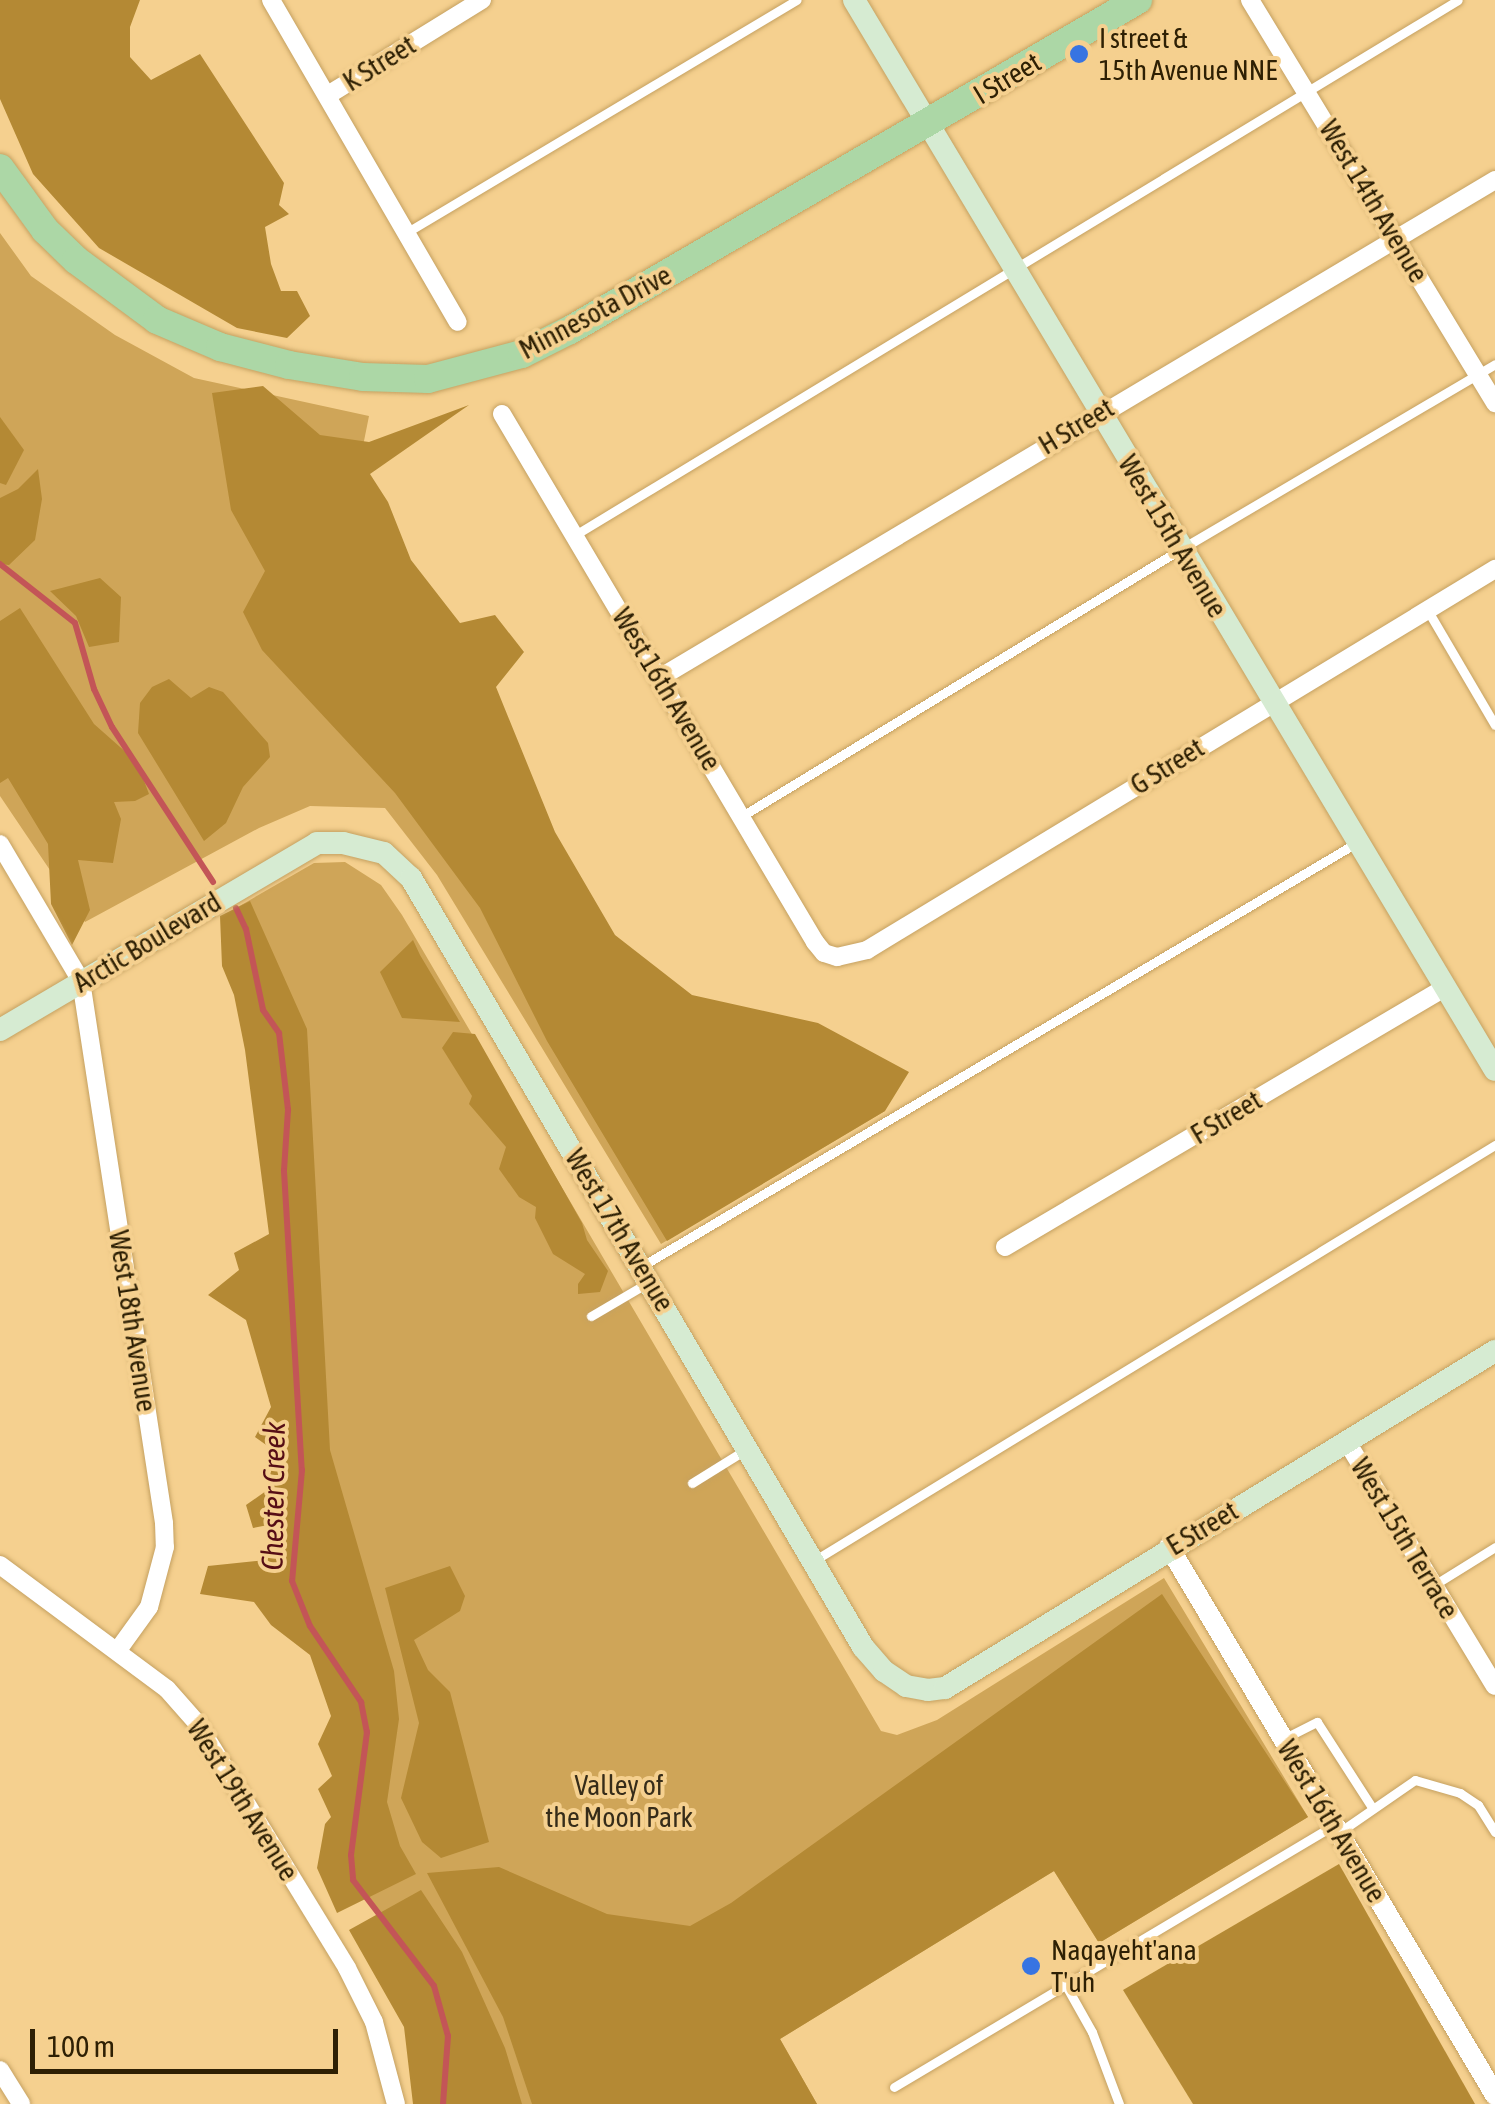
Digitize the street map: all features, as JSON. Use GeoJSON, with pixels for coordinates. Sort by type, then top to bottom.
{"type":"FeatureCollection","features":[{"type":"Feature","properties":{"kind":"main road","name":"West 15th Avenue"},"geometry":{"type":"LineString","coordinates":[[854,0],[1495,1070]]}},
{"type":"Feature","properties":{"kind":"main road","name":"I Street"},"geometry":{"type":"LineString","coordinates":[[928,125],[1138,0]]}},
{"type":"Feature","properties":{"kind":"main road","name":"Minnesota Drive"},"geometry":{"type":"LineString","coordinates":[[0,168],[45,230],[76,260],[157,320],[220,348],[362,377],[428,379],[522,354],[570,330],[928,125]]}},
{"type":"Feature","properties":{"kind":"main road"},"geometry":{"type":"LineString","coordinates":[[0,186],[45,230]]}},
{"type":"Feature","properties":{"kind":"main road","name":"West 17th Avenue"},"geometry":{"type":"LineString","coordinates":[[293,855],[318,844],[342,843],[384,853],[411,878],[862,1647],[884,1671],[906,1686]]}},
{"type":"Feature","properties":{"kind":"main road","name":"Arctic Boulevard"},"geometry":{"type":"LineString","coordinates":[[0,1030],[293,855]]}},
{"type":"Feature","properties":{"kind":"main road","name":"E Street"},"geometry":{"type":"LineString","coordinates":[[906,1686],[945,1688],[1495,1350]]}},
{"type":"Feature","properties":{"kind":"street"},"geometry":{"type":"LineString","coordinates":[[270,0],[328,95],[403,234],[458,322]]}},
{"type":"Feature","properties":{"kind":"street","name":"West 14th Avenue"},"geometry":{"type":"LineString","coordinates":[[1250,0],[1398,238],[1495,404]]}},
{"type":"Feature","properties":{"kind":"street","name":"K Street"},"geometry":{"type":"LineString","coordinates":[[328,95],[472,2]]}},
{"type":"Feature","properties":{"kind":"street","name":"H Street"},"geometry":{"type":"LineString","coordinates":[[661,677],[1098,412],[1495,180]]}},
{"type":"Feature","properties":{"kind":"street","name":"West 16th Avenue"},"geometry":{"type":"LineString","coordinates":[[502,414],[815,942],[824,952],[837,957]]}},
{"type":"Feature","properties":{"kind":"street","name":"G Street"},"geometry":{"type":"LineString","coordinates":[[837,957],[867,950],[1273,700],[1495,569]]}},
{"type":"Feature","properties":{"kind":"street"},"geometry":{"type":"LineString","coordinates":[[0,844],[82,981]]}},
{"type":"Feature","properties":{"kind":"street","name":"West 18th Avenue"},"geometry":{"type":"LineString","coordinates":[[82,981],[165,1548],[149,1606],[118,1650]]}},
{"type":"Feature","properties":{"kind":"street","name":"F Street"},"geometry":{"type":"LineString","coordinates":[[1006,1247],[1446,986]]}},
{"type":"Feature","properties":{"kind":"street","name":"West 15th Terrace"},"geometry":{"type":"LineString","coordinates":[[1346,1442],[1495,1686]]}},
{"type":"Feature","properties":{"kind":"street","name":"West 16th Avenue"},"geometry":{"type":"LineString","coordinates":[[1169,1548],[1495,2095]]}},
{"type":"Feature","properties":{"kind":"street","name":"West 19th Avenue"},"geometry":{"type":"LineString","coordinates":[[0,1565],[118,1650],[183,1704],[222,1760],[374,2022],[396,2104]]}},
{"type":"Feature","properties":{"kind":"street"},"geometry":{"type":"LineString","coordinates":[[0,2070],[21,2104]]}},
{"type":"Feature","properties":{"kind":"lane"},"geometry":{"type":"LineString","coordinates":[[403,234],[797,0]]}},
{"type":"Feature","properties":{"kind":"lane"},"geometry":{"type":"LineString","coordinates":[[575,535],[1458,0]]}},
{"type":"Feature","properties":{"kind":"lane"},"geometry":{"type":"LineString","coordinates":[[742,816],[1180,549],[1495,364]]}},
{"type":"Feature","properties":{"kind":"lane"},"geometry":{"type":"LineString","coordinates":[[1427,610],[1495,725]]}},
{"type":"Feature","properties":{"kind":"lane"},"geometry":{"type":"LineString","coordinates":[[591,1316],[646,1273],[1358,842]]}},
{"type":"Feature","properties":{"kind":"lane"},"geometry":{"type":"LineString","coordinates":[[813,1561],[1495,1145]]}},
{"type":"Feature","properties":{"kind":"lane"},"geometry":{"type":"LineString","coordinates":[[692,1483],[748,1449]]}},
{"type":"Feature","properties":{"kind":"lane"},"geometry":{"type":"LineString","coordinates":[[1434,1585],[1495,1547]]}},
{"type":"Feature","properties":{"kind":"lane"},"geometry":{"type":"LineString","coordinates":[[1283,1739],[1317,1722],[1373,1809]]}},
{"type":"Feature","properties":{"kind":"lane"},"geometry":{"type":"LineString","coordinates":[[894,2087],[1064,1984],[1373,1809],[1415,1780],[1460,1793],[1478,1805],[1495,1832]]}},
{"type":"Feature","properties":{"kind":"lane"},"geometry":{"type":"LineString","coordinates":[[1064,1984],[1092,2032],[1119,2104]]}},
{"type":"Feature","properties":{"kind":"green space"},"geometry":{"type":"Polygon","coordinates":[[[0,233],[31,276],[115,335],[194,378],[369,416],[358,471],[594,940],[885,1111],[661,1244],[437,875],[385,808],[310,806],[259,828],[85,922],[0,796],[0,233]]]}},
{"type":"Feature","properties":{"kind":"green space","name":"Valley of the Moon Park"},"geometry":{"type":"Polygon","coordinates":[[[345,862],[381,885],[402,915],[881,1731],[897,1735],[937,1720],[1164,1578],[1308,1817],[1099,1943],[1054,1871],[780,2039],[817,2104],[443,2104],[393,1936],[353,1880],[236,908],[314,863],[345,862]]]}},
{"type":"Feature","properties":{"kind":"shaded area"},"geometry":{"type":"Polygon","coordinates":[[[0,0],[140,0],[130,27],[130,57],[151,80],[200,54],[284,183],[279,205],[289,214],[265,227],[271,264],[281,291],[297,291],[310,316],[287,338],[237,328],[99,248],[33,174],[0,99],[0,0]]]}},
{"type":"Feature","properties":{"kind":"shaded area"},"geometry":{"type":"Polygon","coordinates":[[[263,386],[320,435],[369,442],[469,405],[370,474],[388,502],[411,560],[460,623],[495,615],[524,652],[496,687],[555,832],[615,935],[692,995],[818,1023],[909,1072],[885,1111],[667,1241],[547,1041],[480,908],[395,793],[262,650],[243,612],[265,571],[231,510],[212,393],[263,386]]]}},
{"type":"Feature","properties":{"kind":"shaded area"},"geometry":{"type":"Polygon","coordinates":[[[0,417],[24,450],[6,485],[0,483],[0,417]]]}},
{"type":"Feature","properties":{"kind":"shaded area"},"geometry":{"type":"Polygon","coordinates":[[[38,469],[42,499],[35,540],[9,565],[0,564],[0,498],[18,489],[38,469]]]}},
{"type":"Feature","properties":{"kind":"shaded area"},"geometry":{"type":"Polygon","coordinates":[[[100,578],[121,597],[119,642],[89,647],[76,616],[50,591],[100,578]]]}},
{"type":"Feature","properties":{"kind":"shaded area"},"geometry":{"type":"Polygon","coordinates":[[[20,608],[94,724],[137,762],[149,794],[135,801],[114,802],[121,819],[113,863],[78,860],[90,910],[72,945],[51,904],[48,844],[8,778],[0,783],[0,621],[20,608]]]}},
{"type":"Feature","properties":{"kind":"shaded area"},"geometry":{"type":"Polygon","coordinates":[[[169,679],[191,698],[209,687],[223,692],[268,743],[270,757],[243,787],[226,823],[204,841],[138,733],[140,703],[152,687],[169,679]]]}},
{"type":"Feature","properties":{"kind":"shaded area"},"geometry":{"type":"Polygon","coordinates":[[[250,901],[307,1029],[330,1450],[394,1671],[399,1719],[387,1802],[400,1846],[416,1874],[337,1913],[317,1868],[325,1824],[331,1817],[318,1789],[332,1776],[318,1744],[331,1716],[310,1655],[271,1625],[254,1602],[200,1594],[208,1566],[266,1560],[268,1525],[253,1528],[246,1505],[266,1491],[276,1452],[255,1437],[271,1407],[246,1320],[208,1295],[239,1270],[234,1253],[269,1234],[245,1050],[234,995],[222,966],[220,916],[250,901]]]}},
{"type":"Feature","properties":{"kind":"shaded area"},"geometry":{"type":"Polygon","coordinates":[[[413,940],[460,1022],[402,1018],[380,972],[413,940]]]}},
{"type":"Feature","properties":{"kind":"shaded area"},"geometry":{"type":"Polygon","coordinates":[[[453,1032],[475,1034],[582,1223],[587,1240],[608,1271],[600,1292],[578,1294],[578,1284],[585,1274],[553,1254],[535,1218],[536,1207],[519,1197],[499,1169],[506,1147],[469,1104],[472,1096],[442,1048],[453,1032]]]}},
{"type":"Feature","properties":{"kind":"shaded area"},"geometry":{"type":"Polygon","coordinates":[[[450,1566],[465,1596],[460,1611],[414,1640],[428,1670],[450,1692],[489,1842],[441,1858],[422,1842],[401,1798],[419,1723],[385,1588],[450,1566]]]}},
{"type":"Feature","properties":{"kind":"shaded area"},"geometry":{"type":"Polygon","coordinates":[[[1162,1594],[1308,1817],[1099,1943],[1054,1871],[780,2039],[817,2104],[532,2104],[503,2017],[427,1873],[499,1867],[607,1914],[690,1926],[731,1903],[1162,1594]]]}},
{"type":"Feature","properties":{"kind":"shaded area"},"geometry":{"type":"Polygon","coordinates":[[[1339,1864],[1475,2104],[1193,2104],[1123,1990],[1339,1864]]]}},
{"type":"Feature","properties":{"kind":"shaded area"},"geometry":{"type":"Polygon","coordinates":[[[421,1890],[462,1952],[505,2048],[522,2104],[413,2104],[404,2027],[349,1930],[421,1890]]]}},
{"type":"Feature","properties":{"kind":"waterway","name":"Chester Creek"},"geometry":{"type":"LineString","coordinates":[[0,564],[75,623],[94,689],[112,727],[213,882]]}},
{"type":"Feature","properties":{"kind":"waterway","name":"Chester Creek"},"geometry":{"type":"LineString","coordinates":[[236,908],[246,929],[263,1010],[279,1033],[288,1110],[284,1171],[302,1470],[292,1581],[310,1626],[361,1702],[367,1732],[351,1855],[353,1880],[434,1986],[448,2036],[443,2104]]}},
{"type":"Feature","properties":{"kind":"place","name":"I street & 15th Avenue NNE"},"geometry":{"type":"Point","coordinates":[1079,54]}},
{"type":"Feature","properties":{"kind":"place","name":"Naqayeht'ana T'uh"},"geometry":{"type":"Point","coordinates":[1031,1966]}}]}
